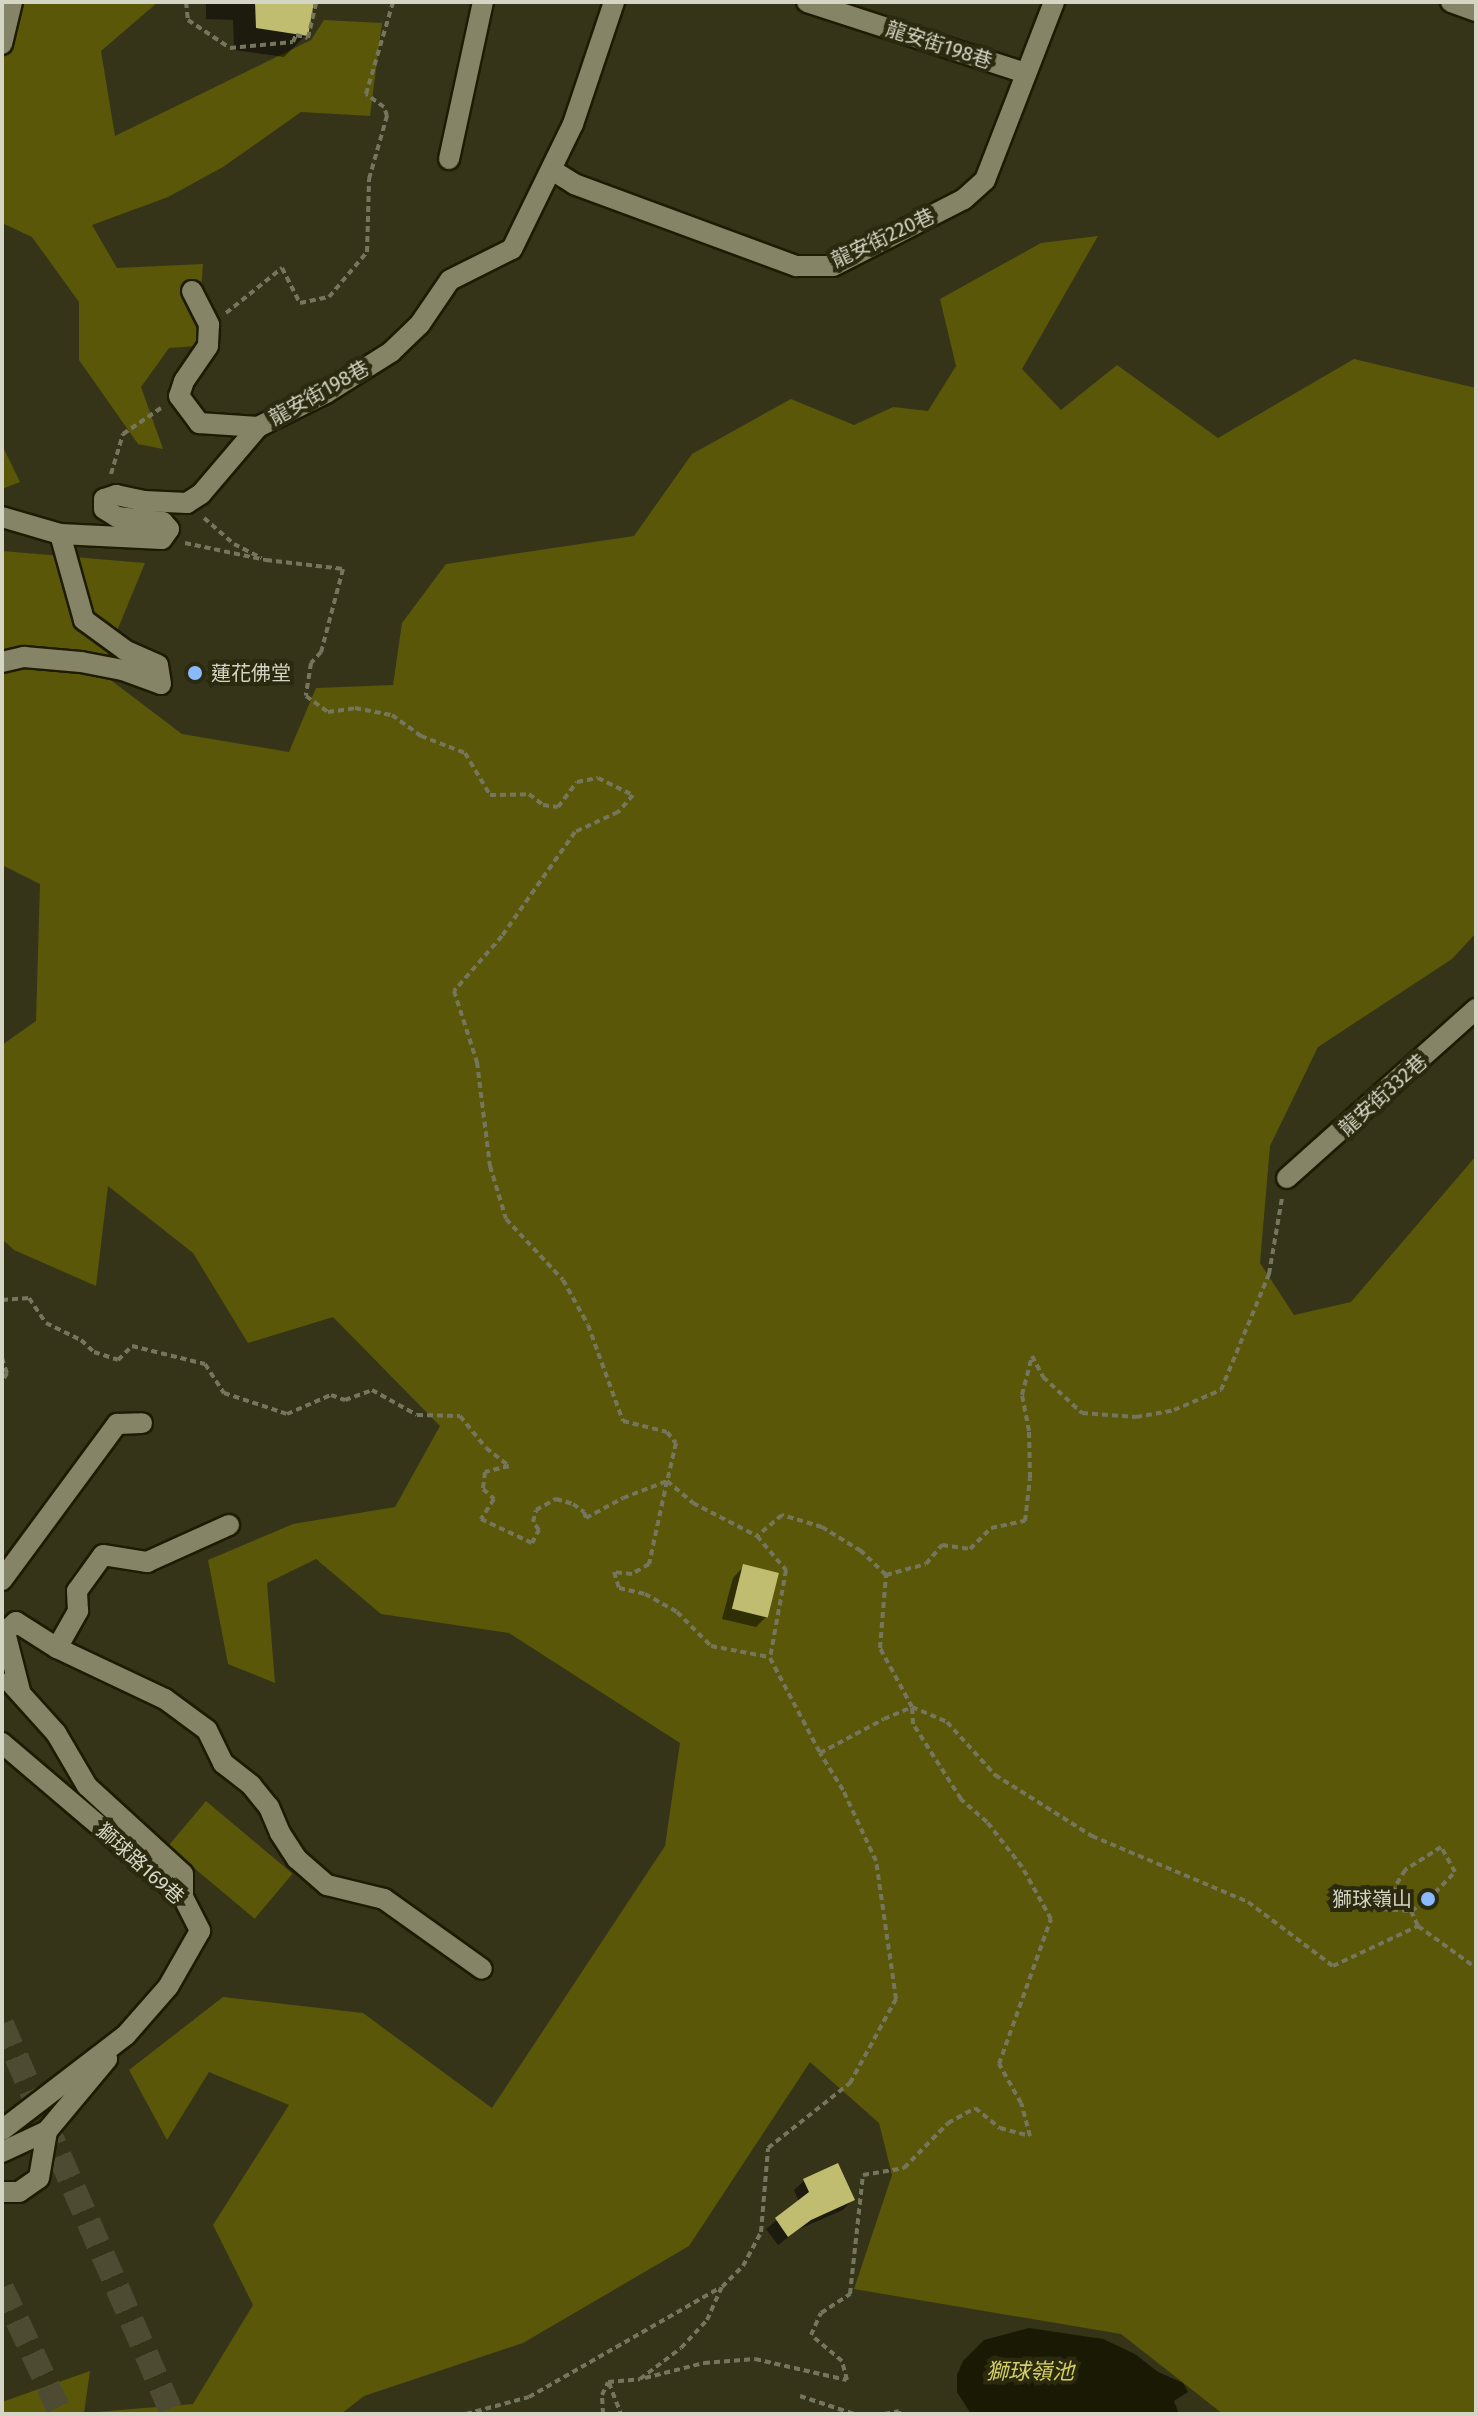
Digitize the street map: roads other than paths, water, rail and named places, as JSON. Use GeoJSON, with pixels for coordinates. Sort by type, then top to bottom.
{"type":"FeatureCollection","features":[{"type":"Feature","properties":{"kind":"lane"},"geometry":{"type":"LineString","coordinates":[[2,44],[12,2]]}},
{"type":"Feature","properties":{"kind":"lane"},"geometry":{"type":"LineString","coordinates":[[449,159],[483,2]]}},
{"type":"Feature","properties":{"kind":"lane","name":"龍安街198巷"},"geometry":{"type":"LineString","coordinates":[[60,534],[162,539],[169,529],[163,522],[117,517],[104,509],[104,499],[116,495],[144,501],[187,503],[201,494],[258,427],[326,393],[391,352],[420,324],[450,280],[512,249],[573,124],[614,2]]}},
{"type":"Feature","properties":{"kind":"lane","name":"龍安街198巷"},"geometry":{"type":"LineString","coordinates":[[807,2],[1026,73]]}},
{"type":"Feature","properties":{"kind":"lane","name":"龍安街220巷"},"geometry":{"type":"LineString","coordinates":[[552,170],[574,184],[796,266],[833,266],[964,199],[985,180],[1054,2]]}},
{"type":"Feature","properties":{"kind":"lane"},"geometry":{"type":"LineString","coordinates":[[1451,2],[1476,11]]}},
{"type":"Feature","properties":{"kind":"lane"},"geometry":{"type":"LineString","coordinates":[[192,291],[209,325],[208,346],[184,381],[179,396],[199,423],[258,427]]}},
{"type":"Feature","properties":{"kind":"lane"},"geometry":{"type":"LineString","coordinates":[[2,517],[60,534],[84,620],[125,650],[158,665],[161,684],[123,670],[81,662],[24,657],[2,662]]}},
{"type":"Feature","properties":{"kind":"lane","name":"龍安街332巷"},"geometry":{"type":"LineString","coordinates":[[1287,1178],[1476,1009]]}},
{"type":"Feature","properties":{"kind":"lane"},"geometry":{"type":"LineString","coordinates":[[2,1580],[117,1424],[142,1423]]}},
{"type":"Feature","properties":{"kind":"lane"},"geometry":{"type":"LineString","coordinates":[[57,1648],[78,1611],[77,1591],[103,1555],[147,1562],[229,1525]]}},
{"type":"Feature","properties":{"kind":"lane"},"geometry":{"type":"LineString","coordinates":[[20,1691],[5,1632],[16,1622],[57,1648],[165,1699],[207,1730],[223,1763],[251,1785],[269,1807],[280,1833],[297,1859],[327,1885],[384,1899],[482,1969]]}},
{"type":"Feature","properties":{"kind":"lane"},"geometry":{"type":"LineString","coordinates":[[2,1675],[56,1733],[87,1786],[183,1874],[183,1897]]}},
{"type":"Feature","properties":{"kind":"lane","name":"獅球路169巷"},"geometry":{"type":"LineString","coordinates":[[2,1743],[183,1897],[200,1931],[168,1987],[126,2035],[2,2130]]}},
{"type":"Feature","properties":{"kind":"lane"},"geometry":{"type":"LineString","coordinates":[[2,2152],[47,2131],[126,2035]]}},
{"type":"Feature","properties":{"kind":"lane"},"geometry":{"type":"LineString","coordinates":[[2,2192],[19,2192],[39,2178],[47,2131]]}},
{"type":"Feature","properties":{"kind":"water","name":"獅球嶺池"},"geometry":{"type":"Polygon","coordinates":[[[1029,2328],[1103,2339],[1135,2354],[1158,2372],[1183,2383],[1188,2392],[1174,2401],[1179,2414],[971,2414],[957,2392],[957,2375],[963,2361],[984,2340],[1029,2328]]]}},
{"type":"Feature","properties":{"kind":"tunnel"},"geometry":{"type":"LineString","coordinates":[[2,2024],[172,2414]]}},
{"type":"Feature","properties":{"kind":"tunnel"},"geometry":{"type":"LineString","coordinates":[[2,2288],[61,2414]]}},
{"type":"Feature","properties":{"kind":"place","name":"蓮花佛堂"},"geometry":{"type":"Point","coordinates":[195,673]}},
{"type":"Feature","properties":{"kind":"place","name":"獅球嶺山"},"geometry":{"type":"Point","coordinates":[1428,1899]}}]}
